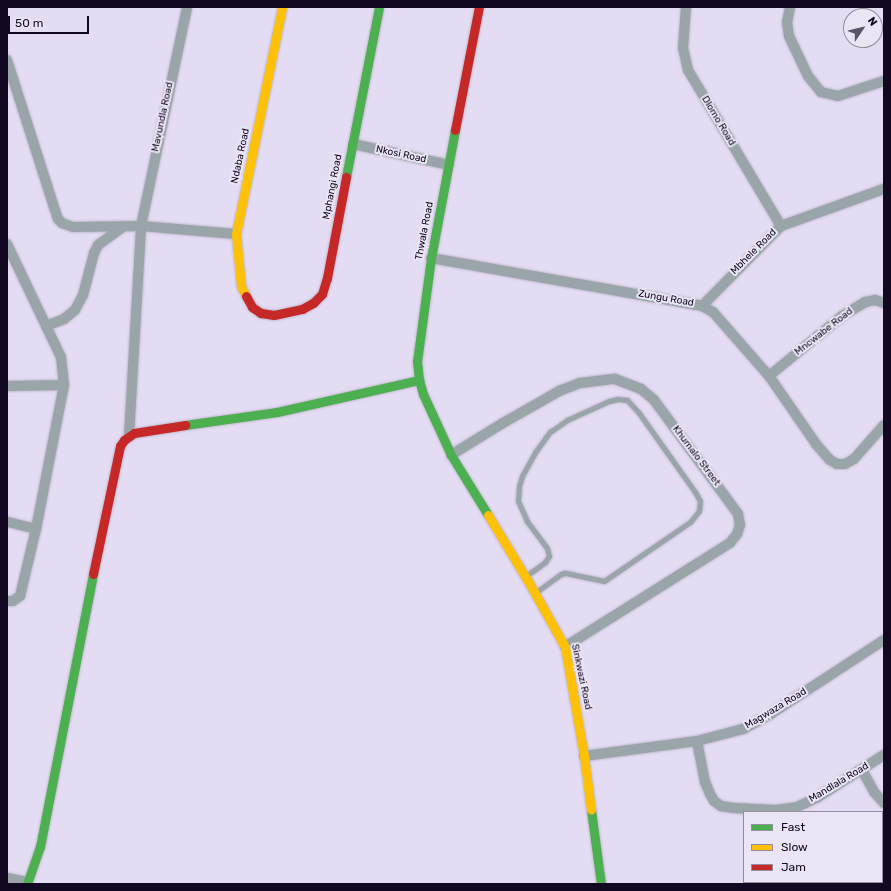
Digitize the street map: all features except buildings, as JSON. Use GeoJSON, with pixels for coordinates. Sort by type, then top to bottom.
{"type":"FeatureCollection","features":[{"type":"Feature","properties":{"kind":"street","name":"Mavundla Road"},"geometry":{"type":"LineString","coordinates":[[128,436],[140,226],[187,7]]}},
{"type":"Feature","properties":{"kind":"street","name":"Ndaba Road"},"geometry":{"type":"LineString","coordinates":[[252,307],[242,286],[236,234],[282,7]]}},
{"type":"Feature","properties":{"kind":"street","name":"Mphangi Road"},"geometry":{"type":"LineString","coordinates":[[252,307],[261,312],[274,315],[290,313],[313,303],[322,294],[327,278],[379,7]]}},
{"type":"Feature","properties":{"kind":"street","name":"Thwala Road"},"geometry":{"type":"LineString","coordinates":[[451,455],[422,394],[417,361],[431,258],[479,7]]}},
{"type":"Feature","properties":{"kind":"street","name":"Dlomo Road"},"geometry":{"type":"LineString","coordinates":[[686,7],[682,48],[688,70],[781,226]]}},
{"type":"Feature","properties":{"kind":"street"},"geometry":{"type":"LineString","coordinates":[[790,7],[787,22],[789,36],[808,76],[821,92],[838,96],[884,81]]}},
{"type":"Feature","properties":{"kind":"street"},"geometry":{"type":"LineString","coordinates":[[7,60],[58,219],[62,223],[73,227],[140,226],[236,234]]}},
{"type":"Feature","properties":{"kind":"street","name":"Nkosi Road"},"geometry":{"type":"LineString","coordinates":[[353,144],[449,165]]}},
{"type":"Feature","properties":{"kind":"street","name":"Mbhele Road"},"geometry":{"type":"LineString","coordinates":[[702,306],[781,226],[884,189]]}},
{"type":"Feature","properties":{"kind":"street"},"geometry":{"type":"LineString","coordinates":[[46,326],[64,319],[75,310],[83,295],[94,253],[98,245],[123,227]]}},
{"type":"Feature","properties":{"kind":"street"},"geometry":{"type":"LineString","coordinates":[[7,244],[61,357],[64,385],[36,529],[20,596],[13,601],[7,601]]}},
{"type":"Feature","properties":{"kind":"street","name":"Zungu Road"},"geometry":{"type":"LineString","coordinates":[[431,258],[702,306],[713,312],[769,376],[816,444],[830,460],[837,464],[845,464],[854,458],[884,425]]}},
{"type":"Feature","properties":{"kind":"street","name":"Mncwabe Road"},"geometry":{"type":"LineString","coordinates":[[769,376],[842,316],[865,302],[874,300],[884,303]]}},
{"type":"Feature","properties":{"kind":"street","name":"Khumalo Street"},"geometry":{"type":"LineString","coordinates":[[451,455],[559,391],[580,383],[615,379],[641,389],[654,400],[738,514],[740,525],[737,534],[730,543],[565,647]]}},
{"type":"Feature","properties":{"kind":"street"},"geometry":{"type":"LineString","coordinates":[[7,878],[27,883],[40,847],[85,614],[120,446],[128,436],[142,431],[277,412],[419,380]]}},
{"type":"Feature","properties":{"kind":"street"},"geometry":{"type":"LineString","coordinates":[[7,386],[64,385]]}},
{"type":"Feature","properties":{"kind":"street","name":"Sinkwazi Road"},"geometry":{"type":"LineString","coordinates":[[451,455],[526,576],[565,647],[584,756],[601,884]]}},
{"type":"Feature","properties":{"kind":"street"},"geometry":{"type":"LineString","coordinates":[[7,522],[36,529]]}},
{"type":"Feature","properties":{"kind":"street","name":"Magwaza Road"},"geometry":{"type":"LineString","coordinates":[[584,756],[697,741],[721,736],[750,725],[884,640]]}},
{"type":"Feature","properties":{"kind":"street","name":"Mandlala Road"},"geometry":{"type":"LineString","coordinates":[[697,741],[705,782],[714,802],[721,806],[776,810],[798,807],[862,770],[884,755]]}},
{"type":"Feature","properties":{"kind":"street"},"geometry":{"type":"LineString","coordinates":[[862,770],[874,792],[884,803]]}},
{"type":"Feature","properties":{"kind":"lane"},"geometry":{"type":"LineString","coordinates":[[526,576],[546,562],[549,556],[547,548],[527,521],[518,501],[519,486],[522,476],[536,451],[550,432],[566,420],[618,399],[627,400],[639,413],[695,492],[700,501],[699,511],[690,522],[604,581],[565,573],[561,574],[535,593]]}},
{"type":"Feature","properties":{"kind":"traffic: fast"},"geometry":{"type":"LineString","coordinates":[[346,177],[379,7]]}},
{"type":"Feature","properties":{"kind":"traffic: fast"},"geometry":{"type":"LineString","coordinates":[[455,130],[431,258],[417,361],[419,380],[423,394],[451,455],[488,515]]}},
{"type":"Feature","properties":{"kind":"traffic: fast"},"geometry":{"type":"LineString","coordinates":[[185,425],[277,412],[419,380]]}},
{"type":"Feature","properties":{"kind":"traffic: fast"},"geometry":{"type":"LineString","coordinates":[[27,884],[40,847],[93,574]]}},
{"type":"Feature","properties":{"kind":"traffic: fast"},"geometry":{"type":"LineString","coordinates":[[591,810],[601,884]]}},
{"type":"Feature","properties":{"kind":"traffic: slow"},"geometry":{"type":"LineString","coordinates":[[246,296],[241,286],[236,234],[282,7]]}},
{"type":"Feature","properties":{"kind":"traffic: slow"},"geometry":{"type":"LineString","coordinates":[[488,515],[528,581],[565,647],[584,756],[591,810]]}},
{"type":"Feature","properties":{"kind":"traffic: jam"},"geometry":{"type":"LineString","coordinates":[[455,130],[479,7]]}},
{"type":"Feature","properties":{"kind":"traffic: jam"},"geometry":{"type":"LineString","coordinates":[[246,296],[252,307],[261,313],[274,315],[302,309],[313,303],[322,294],[327,278],[346,177]]}},
{"type":"Feature","properties":{"kind":"traffic: jam"},"geometry":{"type":"LineString","coordinates":[[93,574],[120,446],[124,440],[134,433],[185,425]]}}]}
